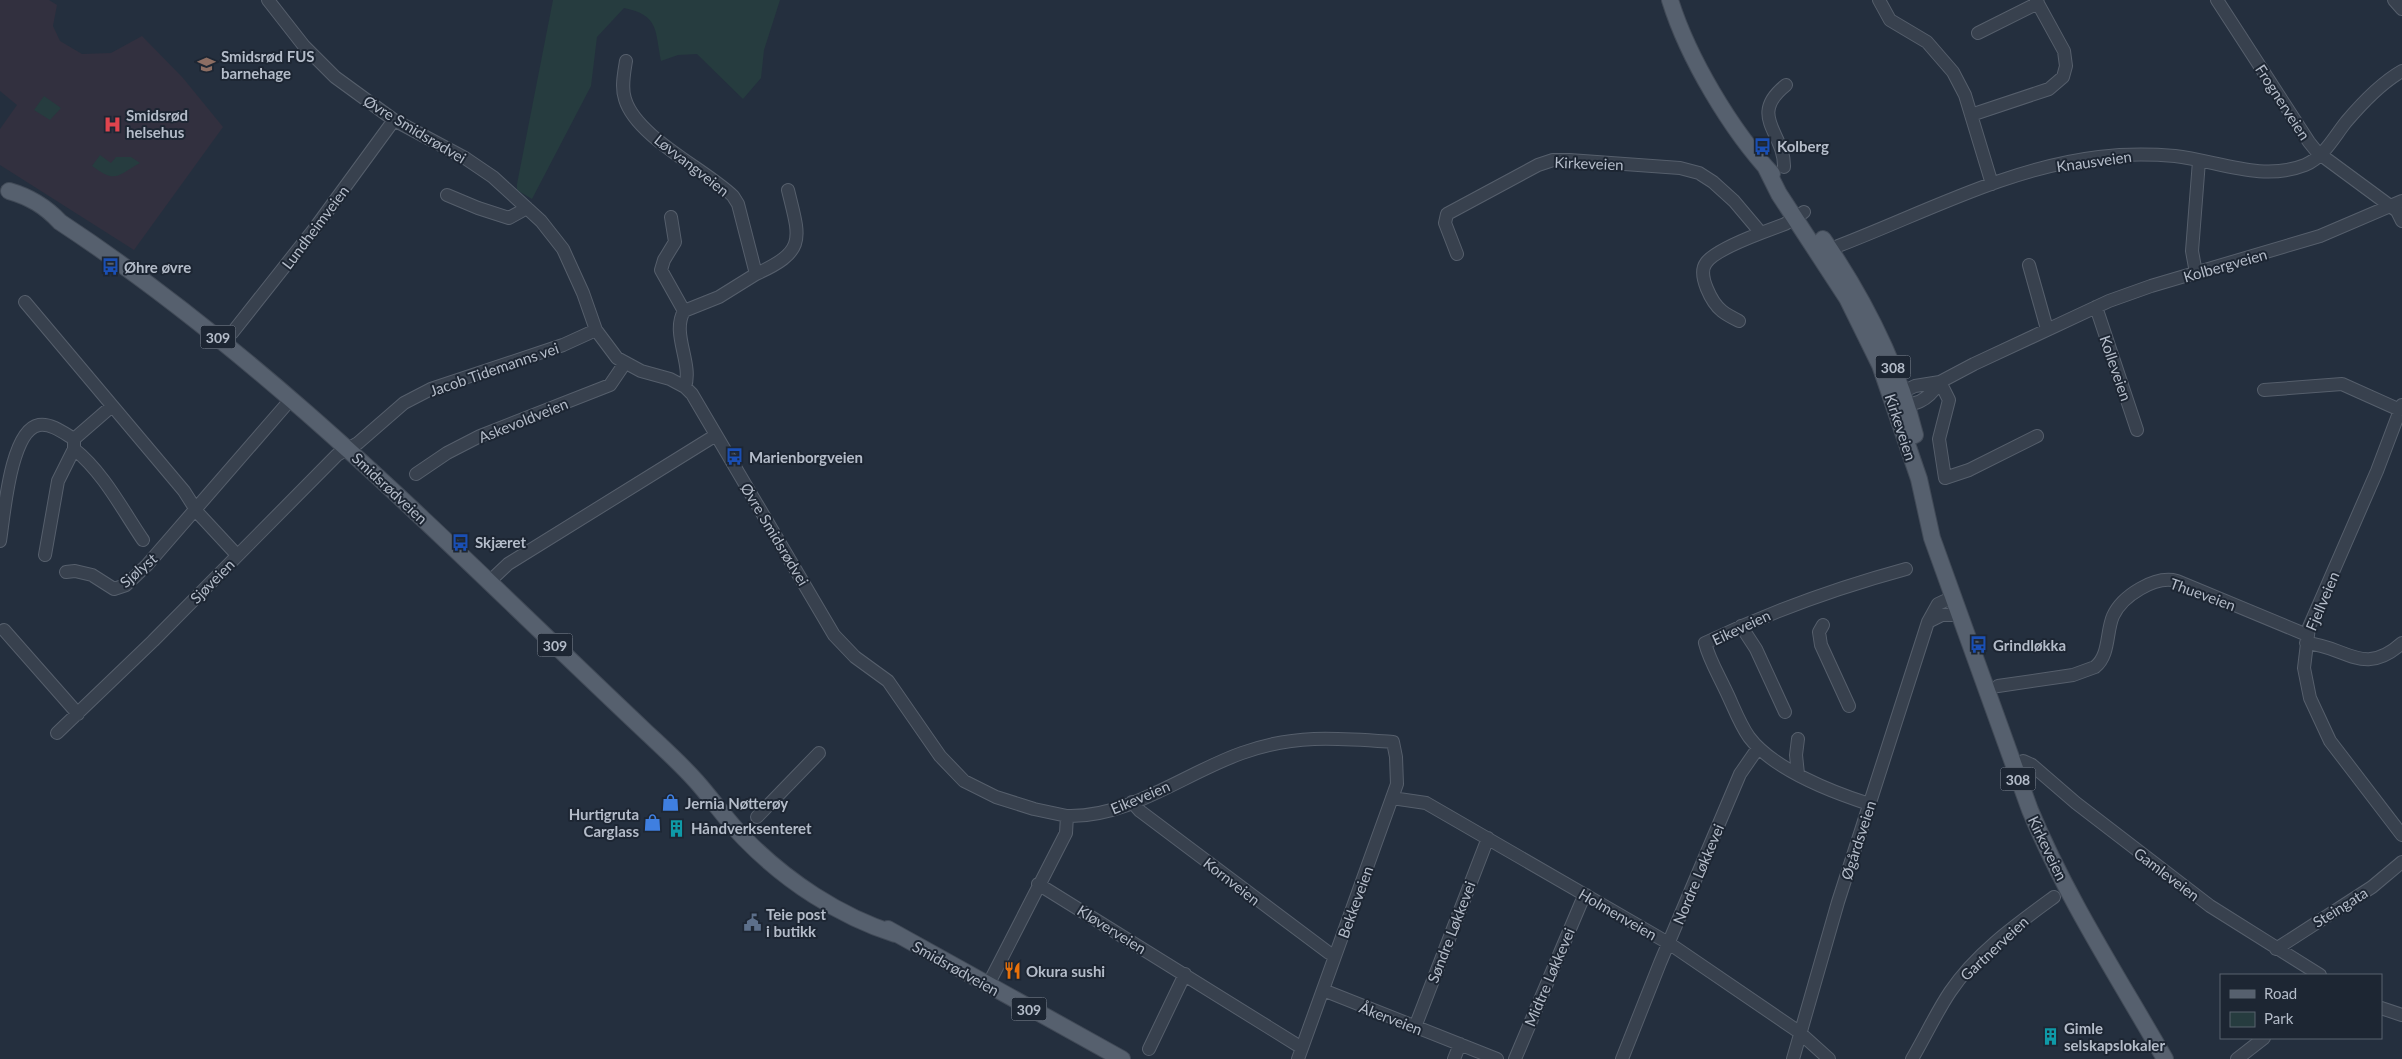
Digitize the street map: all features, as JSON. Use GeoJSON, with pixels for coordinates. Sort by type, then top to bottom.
{"type":"FeatureCollection","features":[{"type":"Feature","properties":{"kind":"main road","name":"Kirkeveien"},"geometry":{"type":"LineString","coordinates":[[1670,0],[1679,26],[1704,76],[1765,166],[1779,194],[1800,215],[1855,313],[1880,365],[1900,400],[1914,434],[1919,480],[1932,538],[1952,597],[2045,846],[2165,1059]]}},
{"type":"Feature","properties":{"kind":"main road","name":"Smidsrødveien"},"geometry":{"type":"LineString","coordinates":[[4,188],[25,196],[48,209],[60,222],[189,313],[256,367],[348,449],[489,582],[696,782],[714,806],[746,840],[785,873],[839,910],[873,927],[895,934],[1122,1059]]}},
{"type":"Feature","properties":{"kind":"street","name":"Øvre Smidsrødvei"},"geometry":{"type":"LineString","coordinates":[[268,0],[304,46],[325,68],[394,120],[479,167],[512,192],[555,237],[563,249],[583,293],[596,330],[607,348],[625,363],[685,387],[692,394],[834,635],[855,657],[888,681],[952,771],[970,785],[996,797],[1034,809],[1067,816]]}},
{"type":"Feature","properties":{"kind":"street"},"geometry":{"type":"LineString","coordinates":[[1879,0],[1882,10],[1890,20],[1927,42],[1944,59],[1959,82],[1992,184]]}},
{"type":"Feature","properties":{"kind":"street","name":"Frognerveien"},"geometry":{"type":"LineString","coordinates":[[2218,0],[2309,142],[2322,154],[2396,203]]}},
{"type":"Feature","properties":{"kind":"street"},"geometry":{"type":"LineString","coordinates":[[2394,0],[2402,9]]}},
{"type":"Feature","properties":{"kind":"street"},"geometry":{"type":"LineString","coordinates":[[1971,115],[2049,89],[2063,77],[2066,66],[2064,51],[2037,1],[1978,33]]}},
{"type":"Feature","properties":{"kind":"street","name":"Løvvangveien"},"geometry":{"type":"LineString","coordinates":[[626,61],[624,92],[628,108],[645,128],[733,196],[742,215],[756,274]]}},
{"type":"Feature","properties":{"kind":"street"},"geometry":{"type":"LineString","coordinates":[[2322,154],[2366,101],[2402,71]]}},
{"type":"Feature","properties":{"kind":"street"},"geometry":{"type":"LineString","coordinates":[[1784,167],[1784,155],[1770,125],[1768,110],[1774,96],[1786,85]]}},
{"type":"Feature","properties":{"kind":"street","name":"Lundheimveien"},"geometry":{"type":"LineString","coordinates":[[232,333],[315,228],[394,120]]}},
{"type":"Feature","properties":{"kind":"street","name":"Knausveien"},"geometry":{"type":"LineString","coordinates":[[1838,246],[1992,184],[2044,168],[2101,157],[2145,154],[2199,160],[2249,171],[2274,173],[2306,165],[2322,154]]}},
{"type":"Feature","properties":{"kind":"street","name":"Kirkeveien"},"geometry":{"type":"LineString","coordinates":[[1457,254],[1445,223],[1447,214],[1532,167],[1553,160],[1692,170],[1713,182],[1753,222],[1761,233]]}},
{"type":"Feature","properties":{"kind":"street"},"geometry":{"type":"LineString","coordinates":[[2196,273],[2192,252],[2199,160]]}},
{"type":"Feature","properties":{"kind":"street"},"geometry":{"type":"LineString","coordinates":[[684,311],[719,297],[756,274],[780,264],[796,246],[797,224],[788,190]]}},
{"type":"Feature","properties":{"kind":"street"},"geometry":{"type":"LineString","coordinates":[[448,195],[478,208],[509,218],[527,208]]}},
{"type":"Feature","properties":{"kind":"street"},"geometry":{"type":"LineString","coordinates":[[2396,203],[2402,221]]}},
{"type":"Feature","properties":{"kind":"street","name":"Kolbergveien"},"geometry":{"type":"LineString","coordinates":[[1900,400],[1920,402],[1940,382],[2048,329],[2133,292],[2320,236],[2396,203]]}},
{"type":"Feature","properties":{"kind":"street"},"geometry":{"type":"LineString","coordinates":[[1739,321],[1722,311],[1714,302],[1704,279],[1704,269],[1712,257],[1800,215]]}},
{"type":"Feature","properties":{"kind":"street"},"geometry":{"type":"LineString","coordinates":[[670,217],[675,242],[664,260],[661,270],[684,311],[680,326],[686,368],[685,387]]}},
{"type":"Feature","properties":{"kind":"street"},"geometry":{"type":"LineString","coordinates":[[2029,265],[2048,329]]}},
{"type":"Feature","properties":{"kind":"street"},"geometry":{"type":"LineString","coordinates":[[25,302],[184,491],[196,510],[237,555]]}},
{"type":"Feature","properties":{"kind":"street","name":"Kolleveien"},"geometry":{"type":"LineString","coordinates":[[2096,307],[2137,430]]}},
{"type":"Feature","properties":{"kind":"street","name":"Jacob Tidemanns vei"},"geometry":{"type":"LineString","coordinates":[[348,449],[358,443],[404,403],[431,389],[563,345],[596,330]]}},
{"type":"Feature","properties":{"kind":"street","name":"Askevoldveien"},"geometry":{"type":"LineString","coordinates":[[416,474],[447,453],[480,436],[610,385],[625,363]]}},
{"type":"Feature","properties":{"kind":"street","name":"Kirkeveien"},"geometry":{"type":"LineString","coordinates":[[1940,382],[1949,400],[1939,440],[1945,478],[1969,470],[2037,436]]}},
{"type":"Feature","properties":{"kind":"street","name":"Fjellveien"},"geometry":{"type":"LineString","coordinates":[[2264,390],[2342,384],[2401,408],[2377,471],[2307,639],[2305,676],[2319,720],[2334,748],[2402,835]]}},
{"type":"Feature","properties":{"kind":"street"},"geometry":{"type":"LineString","coordinates":[[45,555],[58,481],[74,444],[112,406]]}},
{"type":"Feature","properties":{"kind":"street","name":"Sjølyst"},"geometry":{"type":"LineString","coordinates":[[66,572],[75,571],[92,575],[110,588],[119,589],[147,565],[285,406]]}},
{"type":"Feature","properties":{"kind":"street","name":"Sjølyst"},"geometry":{"type":"LineString","coordinates":[[0,541],[14,460],[21,441],[30,429],[36,425],[54,428],[74,444],[105,484],[143,540]]}},
{"type":"Feature","properties":{"kind":"street"},"geometry":{"type":"LineString","coordinates":[[489,582],[516,559],[716,435]]}},
{"type":"Feature","properties":{"kind":"street","name":"Sjøveien"},"geometry":{"type":"LineString","coordinates":[[57,733],[337,456],[348,449]]}},
{"type":"Feature","properties":{"kind":"street","name":"Eikeveien"},"geometry":{"type":"LineString","coordinates":[[1869,804],[1841,795],[1798,774],[1758,748],[1748,736],[1737,715],[1705,643],[1804,600],[1906,569]]}},
{"type":"Feature","properties":{"kind":"street","name":"Thueveien"},"geometry":{"type":"LineString","coordinates":[[1998,686],[2073,675],[2095,667],[2100,662],[2106,649],[2111,622],[2118,608],[2144,586],[2161,579],[2178,582],[2307,639],[2362,660],[2384,654],[2402,643]]}},
{"type":"Feature","properties":{"kind":"street","name":"Øgårdsveien"},"geometry":{"type":"LineString","coordinates":[[1792,1059],[1869,804],[1928,622],[1938,604],[1952,597]]}},
{"type":"Feature","properties":{"kind":"street"},"geometry":{"type":"LineString","coordinates":[[1928,622],[1942,615],[1959,615]]}},
{"type":"Feature","properties":{"kind":"street"},"geometry":{"type":"LineString","coordinates":[[1823,625],[1819,632],[1821,645],[1849,706]]}},
{"type":"Feature","properties":{"kind":"street"},"geometry":{"type":"LineString","coordinates":[[1741,626],[1756,649],[1785,712]]}},
{"type":"Feature","properties":{"kind":"street"},"geometry":{"type":"LineString","coordinates":[[4,630],[78,714]]}},
{"type":"Feature","properties":{"kind":"street","name":"Eikeveien"},"geometry":{"type":"LineString","coordinates":[[1067,816],[1098,814],[1132,802],[1218,762],[1281,741],[1312,737],[1393,742]]}},
{"type":"Feature","properties":{"kind":"street"},"geometry":{"type":"LineString","coordinates":[[1798,738],[1796,755],[1798,774]]}},
{"type":"Feature","properties":{"kind":"street","name":"Bekkeveien"},"geometry":{"type":"LineString","coordinates":[[1300,1054],[1392,798],[1398,776],[1393,742]]}},
{"type":"Feature","properties":{"kind":"street","name":"Nordre Løkkevei"},"geometry":{"type":"LineString","coordinates":[[1622,1059],[1740,774],[1758,748]]}},
{"type":"Feature","properties":{"kind":"street"},"geometry":{"type":"LineString","coordinates":[[757,817],[819,754]]}},
{"type":"Feature","properties":{"kind":"street","name":"Gamleveien"},"geometry":{"type":"LineString","coordinates":[[2023,761],[2032,765],[2076,803],[2210,906],[2318,974]]}},
{"type":"Feature","properties":{"kind":"street","name":"Holmenveien"},"geometry":{"type":"LineString","coordinates":[[1392,798],[1426,803],[1670,944],[1800,1032],[1829,1059]]}},
{"type":"Feature","properties":{"kind":"street","name":"Kornveien"},"geometry":{"type":"LineString","coordinates":[[1132,802],[1140,811],[1273,912],[1329,953],[1336,954]]}},
{"type":"Feature","properties":{"kind":"street"},"geometry":{"type":"LineString","coordinates":[[988,986],[1066,832],[1067,816]]}},
{"type":"Feature","properties":{"kind":"street","name":"Søndre Løkkevei"},"geometry":{"type":"LineString","coordinates":[[1415,1027],[1488,838]]}},
{"type":"Feature","properties":{"kind":"street","name":"Steingata"},"geometry":{"type":"LineString","coordinates":[[2276,949],[2372,887],[2402,862]]}},
{"type":"Feature","properties":{"kind":"street","name":"Kløverveien"},"geometry":{"type":"LineString","coordinates":[[1038,884],[1185,974],[1300,1054]]}},
{"type":"Feature","properties":{"kind":"street","name":"Midtre Løkkevei"},"geometry":{"type":"LineString","coordinates":[[1515,1059],[1586,895]]}},
{"type":"Feature","properties":{"kind":"street","name":"Gartnerveien"},"geometry":{"type":"LineString","coordinates":[[1912,1059],[1950,992],[1970,966],[2054,897]]}},
{"type":"Feature","properties":{"kind":"street"},"geometry":{"type":"LineString","coordinates":[[1149,1049],[1185,974]]}},
{"type":"Feature","properties":{"kind":"street","name":"Åkerveien"},"geometry":{"type":"LineString","coordinates":[[1323,990],[1497,1059]]}},
{"type":"Feature","properties":{"kind":"street"},"geometry":{"type":"LineString","coordinates":[[2382,1008],[2402,1015]]}},
{"type":"Feature","properties":{"kind":"street"},"geometry":{"type":"LineString","coordinates":[[2238,1059],[2263,1039]]}},
{"type":"Feature","properties":{"kind":"street"},"geometry":{"type":"LineString","coordinates":[[1454,1059],[1460,1044]]}},
{"type":"Feature","properties":{"kind":"shaded area","name":"Smidsrød helsehus"},"geometry":{"type":"Polygon","coordinates":[[[0,0],[49,0],[57,5],[53,26],[60,41],[82,54],[111,53],[142,36],[183,78],[223,127],[134,250],[0,165],[0,129],[17,105],[0,91],[0,0]]]}},
{"type":"Feature","properties":{"kind":"green space"},"geometry":{"type":"Polygon","coordinates":[[[553,0],[780,0],[764,50],[761,78],[743,99],[697,54],[678,55],[661,61],[656,32],[650,20],[644,15],[624,8],[597,37],[591,86],[532,199],[517,190],[517,184],[553,0]]]}},
{"type":"Feature","properties":{"kind":"green space"},"geometry":{"type":"Polygon","coordinates":[[[44,96],[61,108],[50,120],[34,110],[44,96]]]}},
{"type":"Feature","properties":{"kind":"green space"},"geometry":{"type":"Polygon","coordinates":[[[100,155],[111,163],[116,157],[131,157],[140,163],[120,175],[106,175],[92,166],[100,155]]]}},
{"type":"Feature","properties":{"kind":"place","name":"Smidsrød FUS barnehage"},"geometry":{"type":"Point","coordinates":[207,65]}},
{"type":"Feature","properties":{"kind":"place","name":"Smidsrød helsehus"},"geometry":{"type":"Point","coordinates":[112,124]}},
{"type":"Feature","properties":{"kind":"place","name":"Kolberg"},"geometry":{"type":"Point","coordinates":[1763,146]}},
{"type":"Feature","properties":{"kind":"place","name":"Øhre øvre"},"geometry":{"type":"Point","coordinates":[110,267]}},
{"type":"Feature","properties":{"kind":"place","name":"Marienborgveien"},"geometry":{"type":"Point","coordinates":[735,457]}},
{"type":"Feature","properties":{"kind":"place","name":"Skjæret"},"geometry":{"type":"Point","coordinates":[461,542]}},
{"type":"Feature","properties":{"kind":"place","name":"Grindløkka"},"geometry":{"type":"Point","coordinates":[1979,645]}},
{"type":"Feature","properties":{"kind":"place","name":"Jernia Nøtterøy"},"geometry":{"type":"Point","coordinates":[671,803]}},
{"type":"Feature","properties":{"kind":"place","name":"Hurtigruta Carglass"},"geometry":{"type":"Point","coordinates":[653,823]}},
{"type":"Feature","properties":{"kind":"place","name":"Håndverksenteret"},"geometry":{"type":"Point","coordinates":[677,828]}},
{"type":"Feature","properties":{"kind":"place","name":"Teie post i butikk"},"geometry":{"type":"Point","coordinates":[752,923]}},
{"type":"Feature","properties":{"kind":"place","name":"Okura sushi"},"geometry":{"type":"Point","coordinates":[1012,971]}},
{"type":"Feature","properties":{"kind":"place","name":"Gimle selskapslokaler"},"geometry":{"type":"Point","coordinates":[2050,1037]}}]}
